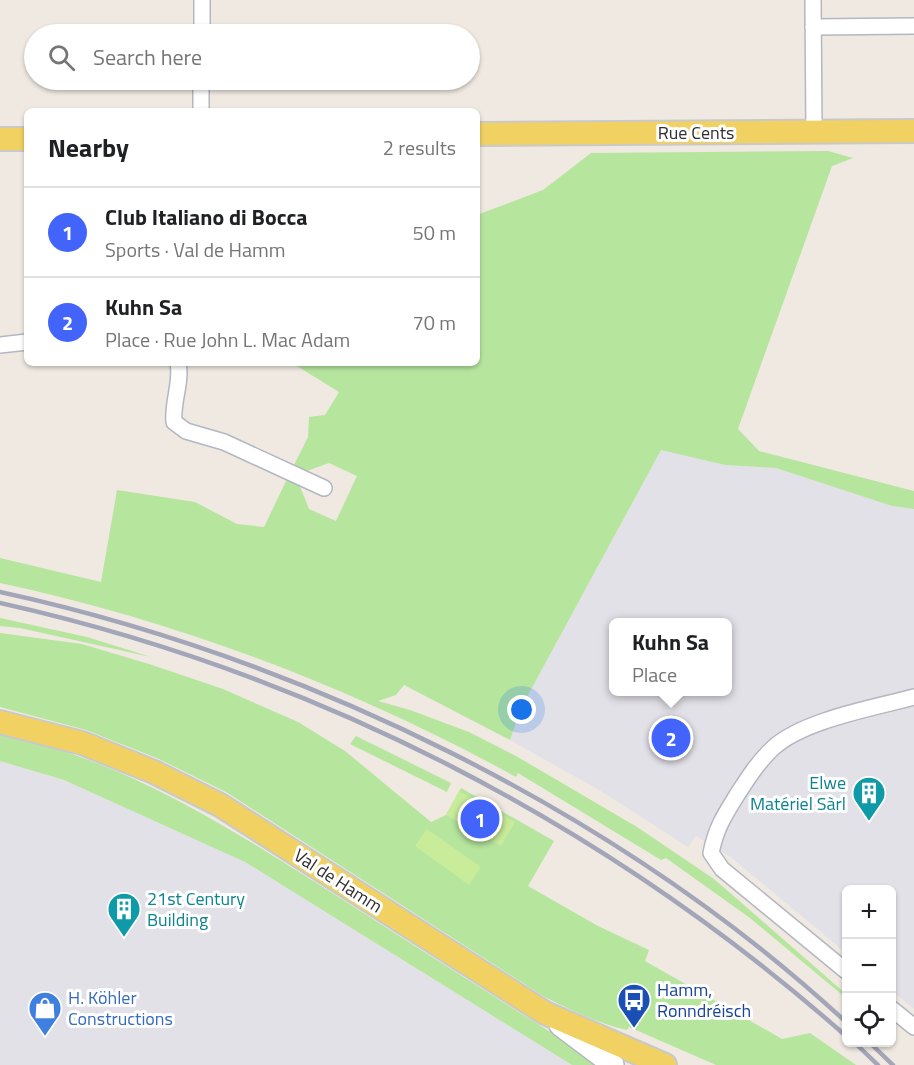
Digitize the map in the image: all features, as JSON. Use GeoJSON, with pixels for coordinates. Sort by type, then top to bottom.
{"type":"FeatureCollection","features":[{"type":"Feature","properties":{"kind":"main road","name":"Rue Cents"},"geometry":{"type":"LineString","coordinates":[[480,135],[914,131]]}},
{"type":"Feature","properties":{"kind":"main road"},"geometry":{"type":"LineString","coordinates":[[0,139],[24,139]]}},
{"type":"Feature","properties":{"kind":"main road","name":"Val de Hamm"},"geometry":{"type":"LineString","coordinates":[[0,722],[82,743],[154,772],[220,805],[545,1013],[664,1065]]}},
{"type":"Feature","properties":{"kind":"main road"},"geometry":{"type":"LineString","coordinates":[[545,1013],[613,1065]]}},
{"type":"Feature","properties":{"kind":"street"},"geometry":{"type":"LineString","coordinates":[[202,0],[202,24]]}},
{"type":"Feature","properties":{"kind":"street"},"geometry":{"type":"LineString","coordinates":[[813,0],[814,132]]}},
{"type":"Feature","properties":{"kind":"street"},"geometry":{"type":"LineString","coordinates":[[813,27],[914,26]]}},
{"type":"Feature","properties":{"kind":"street"},"geometry":{"type":"LineString","coordinates":[[201,90],[201,108]]}},
{"type":"Feature","properties":{"kind":"street"},"geometry":{"type":"LineString","coordinates":[[0,345],[24,342]]}},
{"type":"Feature","properties":{"kind":"street"},"geometry":{"type":"LineString","coordinates":[[178,366],[173,406],[174,422],[186,430],[224,442],[324,488]]}},
{"type":"Feature","properties":{"kind":"street"},"geometry":{"type":"LineString","coordinates":[[842,968],[722,870],[711,853],[715,830],[757,764],[788,737],[851,714],[914,698]]}},
{"type":"Feature","properties":{"kind":"street"},"geometry":{"type":"LineString","coordinates":[[896,1013],[914,1028]]}},
{"type":"Feature","properties":{"kind":"shaded area"},"geometry":{"type":"Polygon","coordinates":[[[661,450],[725,465],[776,468],[892,506],[914,509],[914,1009],[896,994],[896,885],[842,885],[842,950],[732,858],[696,836],[688,847],[599,790],[510,740],[521,708],[661,450]]]}},
{"type":"Feature","properties":{"kind":"shaded area"},"geometry":{"type":"Polygon","coordinates":[[[0,761],[64,780],[245,862],[572,1065],[0,1065],[0,761]]]}},
{"type":"Feature","properties":{"kind":"green space"},"geometry":{"type":"Polygon","coordinates":[[[828,151],[853,158],[832,166],[738,429],[759,451],[914,491],[914,509],[892,506],[776,468],[725,465],[661,450],[521,708],[510,740],[404,685],[396,695],[378,701],[469,732],[516,756],[637,827],[714,879],[842,991],[842,995],[750,918],[666,858],[661,860],[518,773],[516,777],[392,715],[265,661],[134,617],[0,583],[0,558],[101,582],[117,490],[195,502],[237,524],[264,527],[287,479],[299,484],[309,509],[336,521],[357,476],[329,463],[304,472],[293,467],[308,437],[309,417],[325,415],[339,392],[297,366],[480,366],[480,214],[543,190],[591,153],[828,151]]]}},
{"type":"Feature","properties":{"kind":"green space"},"geometry":{"type":"Polygon","coordinates":[[[0,618],[87,637],[151,657],[20,628],[0,626],[0,618]]]}},
{"type":"Feature","properties":{"kind":"green space"},"geometry":{"type":"Polygon","coordinates":[[[0,633],[82,644],[223,689],[298,722],[345,751],[431,822],[446,815],[461,788],[554,841],[528,886],[598,926],[649,950],[645,961],[782,1039],[810,1033],[856,1065],[716,1065],[629,1027],[627,1030],[594,1020],[543,996],[226,792],[159,759],[86,730],[0,707],[0,633]]]}},
{"type":"Feature","properties":{"kind":"green space"},"geometry":{"type":"Polygon","coordinates":[[[0,734],[47,746],[91,761],[176,800],[257,846],[571,1045],[625,1065],[572,1065],[245,862],[64,780],[0,761],[0,734]]]}},
{"type":"Feature","properties":{"kind":"green space"},"geometry":{"type":"Polygon","coordinates":[[[356,736],[451,783],[447,792],[350,744],[356,736]]]}},
{"type":"Feature","properties":{"kind":"green space"},"geometry":{"type":"Polygon","coordinates":[[[459,791],[515,822],[501,846],[446,815],[459,791]]]}},
{"type":"Feature","properties":{"kind":"green space"},"geometry":{"type":"Polygon","coordinates":[[[427,829],[481,867],[469,885],[415,846],[427,829]]]}},
{"type":"Feature","properties":{"kind":"railway"},"geometry":{"type":"LineString","coordinates":[[0,592],[114,621],[228,657],[340,701],[451,753],[558,811],[660,875],[757,946],[842,1019]]}},
{"type":"Feature","properties":{"kind":"railway"},"geometry":{"type":"LineString","coordinates":[[0,603],[117,633],[231,670],[342,715],[450,766],[555,824],[656,888],[753,959],[842,1033]]}},
{"type":"Feature","properties":{"kind":"railway"},"geometry":{"type":"LineString","coordinates":[[859,1047],[878,1065]]}},
{"type":"Feature","properties":{"kind":"railway"},"geometry":{"type":"LineString","coordinates":[[874,1047],[893,1065]]}},
{"type":"Feature","properties":{"kind":"place","name":"Kuhn Sa"},"geometry":{"type":"Point","coordinates":[671,738]}},
{"type":"Feature","properties":{"kind":"place","name":"Club Italiano di Bocca"},"geometry":{"type":"Point","coordinates":[480,819]}},
{"type":"Feature","properties":{"kind":"place","name":"Elwe Matériel Sàrl"},"geometry":{"type":"Point","coordinates":[869,822]}},
{"type":"Feature","properties":{"kind":"place","name":"21st Century Building"},"geometry":{"type":"Point","coordinates":[124,938]}},
{"type":"Feature","properties":{"kind":"place","name":"Hamm, Ronndréisch"},"geometry":{"type":"Point","coordinates":[634,1029]}},
{"type":"Feature","properties":{"kind":"place","name":"H. Köhler Constructions"},"geometry":{"type":"Point","coordinates":[45,1037]}}]}
